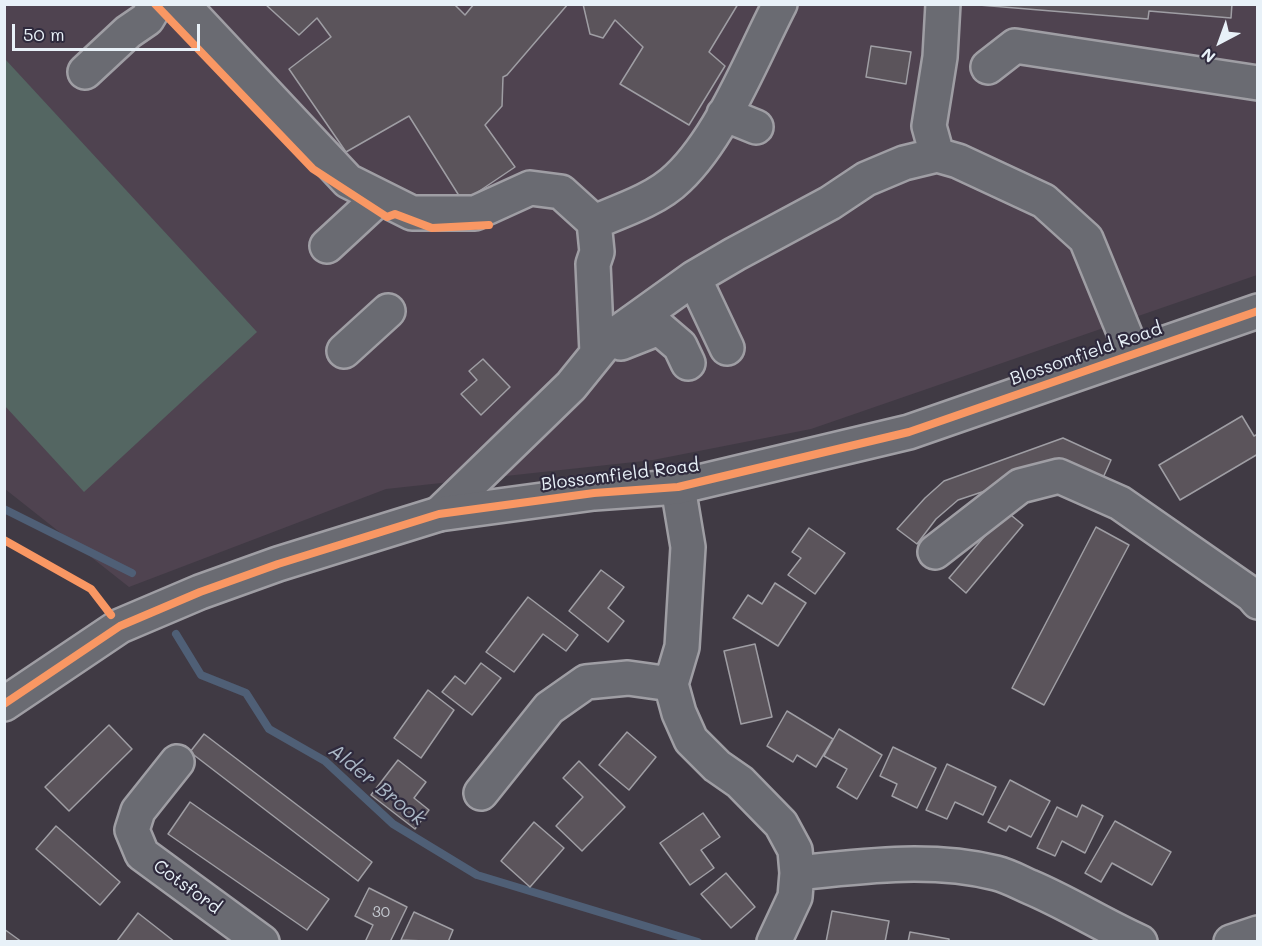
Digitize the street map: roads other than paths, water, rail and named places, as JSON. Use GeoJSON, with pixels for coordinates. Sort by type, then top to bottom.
{"type":"FeatureCollection","features":[{"type":"Feature","properties":{"kind":"street"},"geometry":{"type":"LineString","coordinates":[[85,72],[128,32],[147,19],[156,4]]}},
{"type":"Feature","properties":{"kind":"street"},"geometry":{"type":"LineString","coordinates":[[182,4],[348,181],[412,213],[475,213],[530,189],[561,192],[594,222],[597,252],[593,264],[597,353]]}},
{"type":"Feature","properties":{"kind":"street"},"geometry":{"type":"LineString","coordinates":[[594,222],[639,204],[677,179],[704,148],[724,114],[780,4]]}},
{"type":"Feature","properties":{"kind":"street"},"geometry":{"type":"LineString","coordinates":[[937,155],[929,126],[940,57],[943,4]]}},
{"type":"Feature","properties":{"kind":"street"},"geometry":{"type":"LineString","coordinates":[[988,67],[1016,46],[1257,83]]}},
{"type":"Feature","properties":{"kind":"street"},"geometry":{"type":"LineString","coordinates":[[724,114],[756,127]]}},
{"type":"Feature","properties":{"kind":"street"},"geometry":{"type":"LineString","coordinates":[[439,514],[571,386],[609,339],[638,318],[694,278],[830,203],[866,179],[904,163],[937,155],[958,161],[1044,201],[1086,239],[1133,354]]}},
{"type":"Feature","properties":{"kind":"street"},"geometry":{"type":"LineString","coordinates":[[327,246],[380,197]]}},
{"type":"Feature","properties":{"kind":"street"},"geometry":{"type":"LineString","coordinates":[[594,278],[603,299],[623,317],[638,318]]}},
{"type":"Feature","properties":{"kind":"street"},"geometry":{"type":"LineString","coordinates":[[694,278],[727,348]]}},
{"type":"Feature","properties":{"kind":"street"},"geometry":{"type":"LineString","coordinates":[[344,351],[388,311]]}},
{"type":"Feature","properties":{"kind":"street","name":"Blossomfield Road"},"geometry":{"type":"LineString","coordinates":[[4,704],[120,626],[200,592],[278,564],[439,514],[594,493],[678,487],[909,432],[1257,311]]}},
{"type":"Feature","properties":{"kind":"street"},"geometry":{"type":"LineString","coordinates":[[597,353],[659,328],[680,346],[688,363]]}},
{"type":"Feature","properties":{"kind":"street"},"geometry":{"type":"LineString","coordinates":[[934,552],[1020,486],[1059,476],[1120,503],[1255,598]]}},
{"type":"Feature","properties":{"kind":"street"},"geometry":{"type":"LineString","coordinates":[[678,487],[688,547],[682,646],[671,684],[679,713],[691,740],[717,766],[740,782],[781,824],[795,850],[797,873],[795,897],[774,942]]}},
{"type":"Feature","properties":{"kind":"street"},"geometry":{"type":"LineString","coordinates":[[481,793],[549,708],[586,682],[628,678],[671,684]]}},
{"type":"Feature","properties":{"kind":"street","name":"Cotsford"},"geometry":{"type":"LineString","coordinates":[[177,762],[138,811],[132,830],[142,854],[262,942]]}},
{"type":"Feature","properties":{"kind":"street"},"geometry":{"type":"LineString","coordinates":[[797,873],[858,867],[943,864],[998,873],[1062,901],[1140,942]]}},
{"type":"Feature","properties":{"kind":"street"},"geometry":{"type":"LineString","coordinates":[[1231,942],[1257,933]]}},
{"type":"Feature","properties":{"kind":"waterway","name":"Alder Brook"},"geometry":{"type":"LineString","coordinates":[[4,509],[132,573]]}},
{"type":"Feature","properties":{"kind":"waterway","name":"Alder Brook"},"geometry":{"type":"LineString","coordinates":[[176,634],[201,675],[246,693],[269,729],[325,761],[393,824],[477,875],[698,942]]}}]}
